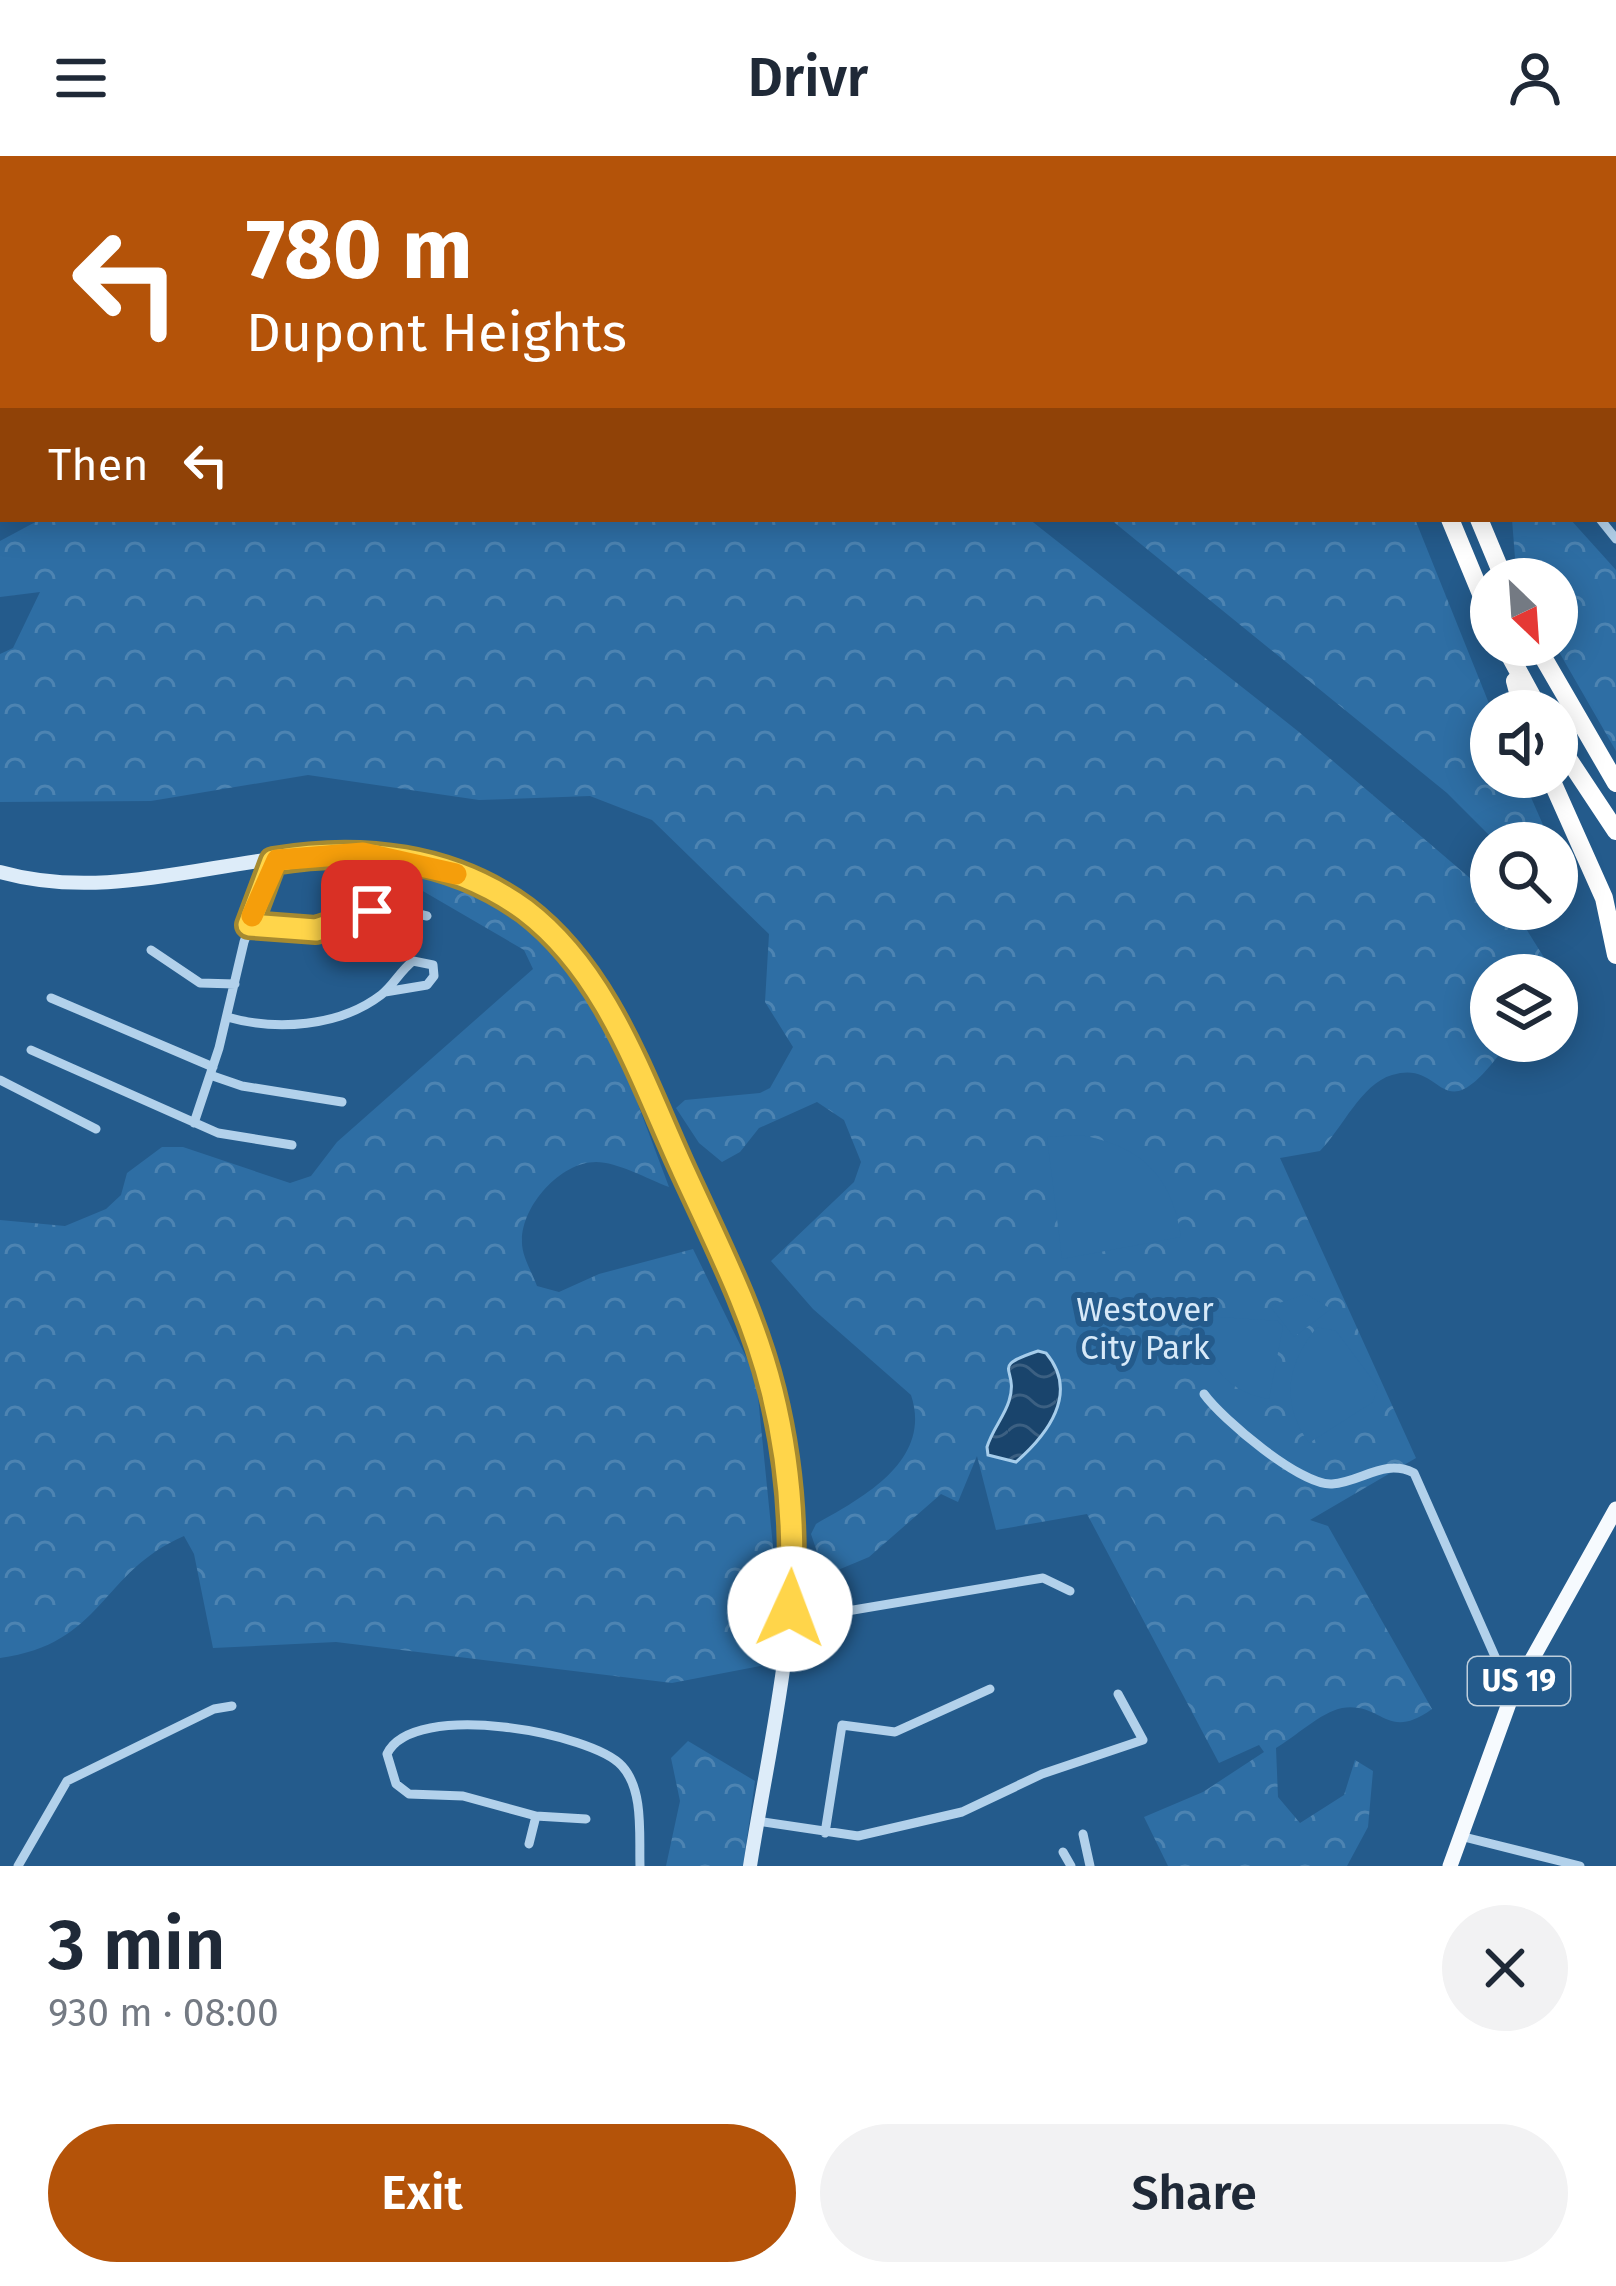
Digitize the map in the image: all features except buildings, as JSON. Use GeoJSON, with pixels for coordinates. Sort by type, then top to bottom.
{"type":"FeatureCollection","features":[{"type":"Feature","properties":{"kind":"highway"},"geometry":{"type":"LineString","coordinates":[[1451,522],[1470,567]]}},
{"type":"Feature","properties":{"kind":"highway"},"geometry":{"type":"LineString","coordinates":[[1480,522],[1495,558]]}},
{"type":"Feature","properties":{"kind":"highway"},"geometry":{"type":"LineString","coordinates":[[1548,666],[1616,783]]}},
{"type":"Feature","properties":{"kind":"highway"},"geometry":{"type":"LineString","coordinates":[[1578,774],[1616,831]]}},
{"type":"Feature","properties":{"kind":"highway"},"geometry":{"type":"LineString","coordinates":[[1559,798],[1604,898],[1616,955]]}},
{"type":"Feature","properties":{"kind":"main road","name":"US 19"},"geometry":{"type":"LineString","coordinates":[[1450,1866],[1512,1695],[1616,1509]]}},
{"type":"Feature","properties":{"kind":"street"},"geometry":{"type":"LineString","coordinates":[[0,872],[99,886],[363,853],[458,874],[526,911],[595,986],[704,1216],[762,1352],[790,1500],[789,1615],[750,1866]]}},
{"type":"Feature","properties":{"kind":"street"},"geometry":{"type":"LineString","coordinates":[[194,1123],[249,925],[273,861]]}},
{"type":"Feature","properties":{"kind":"street"},"geometry":{"type":"LineString","coordinates":[[249,925],[316,930],[385,906],[427,916]]}},
{"type":"Feature","properties":{"kind":"street"},"geometry":{"type":"LineString","coordinates":[[151,950],[200,983],[235,984]]}},
{"type":"Feature","properties":{"kind":"street"},"geometry":{"type":"LineString","coordinates":[[227,1017],[270,1024],[314,1022],[351,1012],[385,992],[413,961],[433,965],[434,976],[427,985],[385,992]]}},
{"type":"Feature","properties":{"kind":"street"},"geometry":{"type":"LineString","coordinates":[[51,998],[242,1087],[342,1102]]}},
{"type":"Feature","properties":{"kind":"street"},"geometry":{"type":"LineString","coordinates":[[31,1050],[239,1140],[292,1145]]}},
{"type":"Feature","properties":{"kind":"street"},"geometry":{"type":"LineString","coordinates":[[0,1080],[96,1129]]}},
{"type":"Feature","properties":{"kind":"street"},"geometry":{"type":"LineString","coordinates":[[1204,1394],[1216,1412],[1262,1442],[1286,1468],[1312,1482],[1350,1481],[1389,1466],[1414,1473],[1512,1695]]}},
{"type":"Feature","properties":{"kind":"street"},"geometry":{"type":"LineString","coordinates":[[789,1615],[818,1616],[1043,1578],[1070,1591]]}},
{"type":"Feature","properties":{"kind":"street"},"geometry":{"type":"LineString","coordinates":[[825,1833],[842,1725],[895,1732],[990,1689]]}},
{"type":"Feature","properties":{"kind":"street"},"geometry":{"type":"LineString","coordinates":[[758,1821],[858,1836],[951,1815],[1042,1774],[1142,1740],[1118,1694]]}},
{"type":"Feature","properties":{"kind":"street"},"geometry":{"type":"LineString","coordinates":[[17,1866],[68,1781],[214,1709],[232,1706]]}},
{"type":"Feature","properties":{"kind":"street"},"geometry":{"type":"LineString","coordinates":[[586,1819],[536,1816],[463,1796],[403,1792],[389,1772],[387,1754],[411,1732],[457,1722],[497,1726],[612,1757],[633,1786],[640,1866]]}},
{"type":"Feature","properties":{"kind":"street"},"geometry":{"type":"LineString","coordinates":[[530,1844],[536,1816]]}},
{"type":"Feature","properties":{"kind":"street"},"geometry":{"type":"LineString","coordinates":[[1083,1834],[1090,1866]]}},
{"type":"Feature","properties":{"kind":"street"},"geometry":{"type":"LineString","coordinates":[[1460,1836],[1580,1866]]}},
{"type":"Feature","properties":{"kind":"street"},"geometry":{"type":"LineString","coordinates":[[1063,1852],[1071,1866]]}},
{"type":"Feature","properties":{"kind":"green space","name":"Westover City Park"},"geometry":{"type":"Polygon","coordinates":[[[35,522],[1033,522],[1299,732],[1470,878],[1470,930],[1527,930],[1542,954],[1470,954],[1470,1062],[1493,1062],[1486,1071],[1456,1091],[1424,1076],[1392,1075],[1361,1097],[1320,1151],[1280,1158],[1416,1458],[1310,1520],[1328,1526],[1432,1709],[1404,1722],[1356,1708],[1334,1710],[1276,1748],[1278,1797],[1300,1823],[1344,1795],[1355,1760],[1373,1771],[1368,1827],[1347,1866],[1168,1866],[1144,1817],[1203,1792],[1264,1752],[1259,1745],[1219,1763],[1087,1514],[996,1530],[977,1456],[958,1502],[941,1494],[869,1557],[838,1570],[821,1564],[811,1534],[816,1524],[889,1474],[912,1439],[915,1418],[911,1395],[813,1309],[771,1261],[854,1182],[861,1162],[844,1120],[817,1102],[759,1128],[740,1152],[722,1162],[699,1143],[676,1108],[685,1100],[770,1088],[793,1047],[765,1002],[769,934],[652,820],[590,796],[479,800],[308,775],[151,801],[0,802],[0,654],[13,648],[40,592],[0,597],[0,541],[35,522]]]}},
{"type":"Feature","properties":{"kind":"green space"},"geometry":{"type":"Polygon","coordinates":[[[1114,522],[1416,522],[1470,666],[1484,690],[1470,690],[1470,798],[1531,798],[1542,822],[1476,822],[1447,793],[1114,522]]]}},
{"type":"Feature","properties":{"kind":"green space"},"geometry":{"type":"Polygon","coordinates":[[[1512,522],[1573,522],[1616,570],[1616,751],[1567,666],[1578,666],[1578,558],[1515,558],[1512,522]]]}},
{"type":"Feature","properties":{"kind":"green space"},"geometry":{"type":"Polygon","coordinates":[[[350,868],[433,872],[551,940],[616,1046],[669,1187],[604,1163],[569,1169],[546,1188],[528,1213],[523,1252],[537,1286],[559,1292],[599,1274],[693,1249],[756,1377],[779,1606],[765,1665],[672,1683],[336,1642],[213,1648],[194,1554],[184,1536],[134,1568],[82,1623],[61,1638],[0,1658],[0,1220],[65,1226],[106,1209],[121,1195],[127,1173],[162,1147],[183,1147],[290,1183],[311,1176],[337,1142],[533,969],[524,950],[397,876],[348,878],[350,868]]]}},
{"type":"Feature","properties":{"kind":"green space"},"geometry":{"type":"Polygon","coordinates":[[[1080,1135],[1120,1147],[1150,1167],[1170,1196],[1181,1237],[1062,1259],[1047,1137],[1080,1135]]]}},
{"type":"Feature","properties":{"kind":"green space"},"geometry":{"type":"Polygon","coordinates":[[[1306,1294],[1331,1309],[1294,1337],[1270,1306],[1306,1294]]]}},
{"type":"Feature","properties":{"kind":"green space"},"geometry":{"type":"Polygon","coordinates":[[[1204,1316],[1278,1321],[1283,1327],[1269,1399],[1240,1390],[1219,1371],[1206,1346],[1204,1316]]]}},
{"type":"Feature","properties":{"kind":"green space"},"geometry":{"type":"Polygon","coordinates":[[[1317,1327],[1336,1331],[1378,1387],[1373,1402],[1309,1443],[1294,1413],[1291,1384],[1299,1355],[1317,1327]]]}},
{"type":"Feature","properties":{"kind":"green space"},"geometry":{"type":"Polygon","coordinates":[[[688,1741],[755,1781],[743,1866],[666,1866],[680,1801],[671,1758],[688,1741]]]}},
{"type":"Feature","properties":{"kind":"water"},"geometry":{"type":"Polygon","coordinates":[[[1038,1351],[1046,1353],[1056,1368],[1060,1398],[1055,1412],[1039,1439],[1016,1462],[988,1455],[989,1441],[1009,1401],[1009,1365],[1038,1351]]]}},
{"type":"Feature","properties":{"kind":"slow traffic"},"geometry":{"type":"LineString","coordinates":[[252,916],[277,860],[363,853],[415,860],[456,874]]}},
{"type":"Feature","properties":{"kind":"route"},"geometry":{"type":"LineString","coordinates":[[372,911],[316,930],[280,931],[249,925],[273,861],[363,853],[415,860],[484,886],[526,911],[595,986],[746,1307],[762,1352],[784,1446],[790,1500],[790,1609]]}}]}
